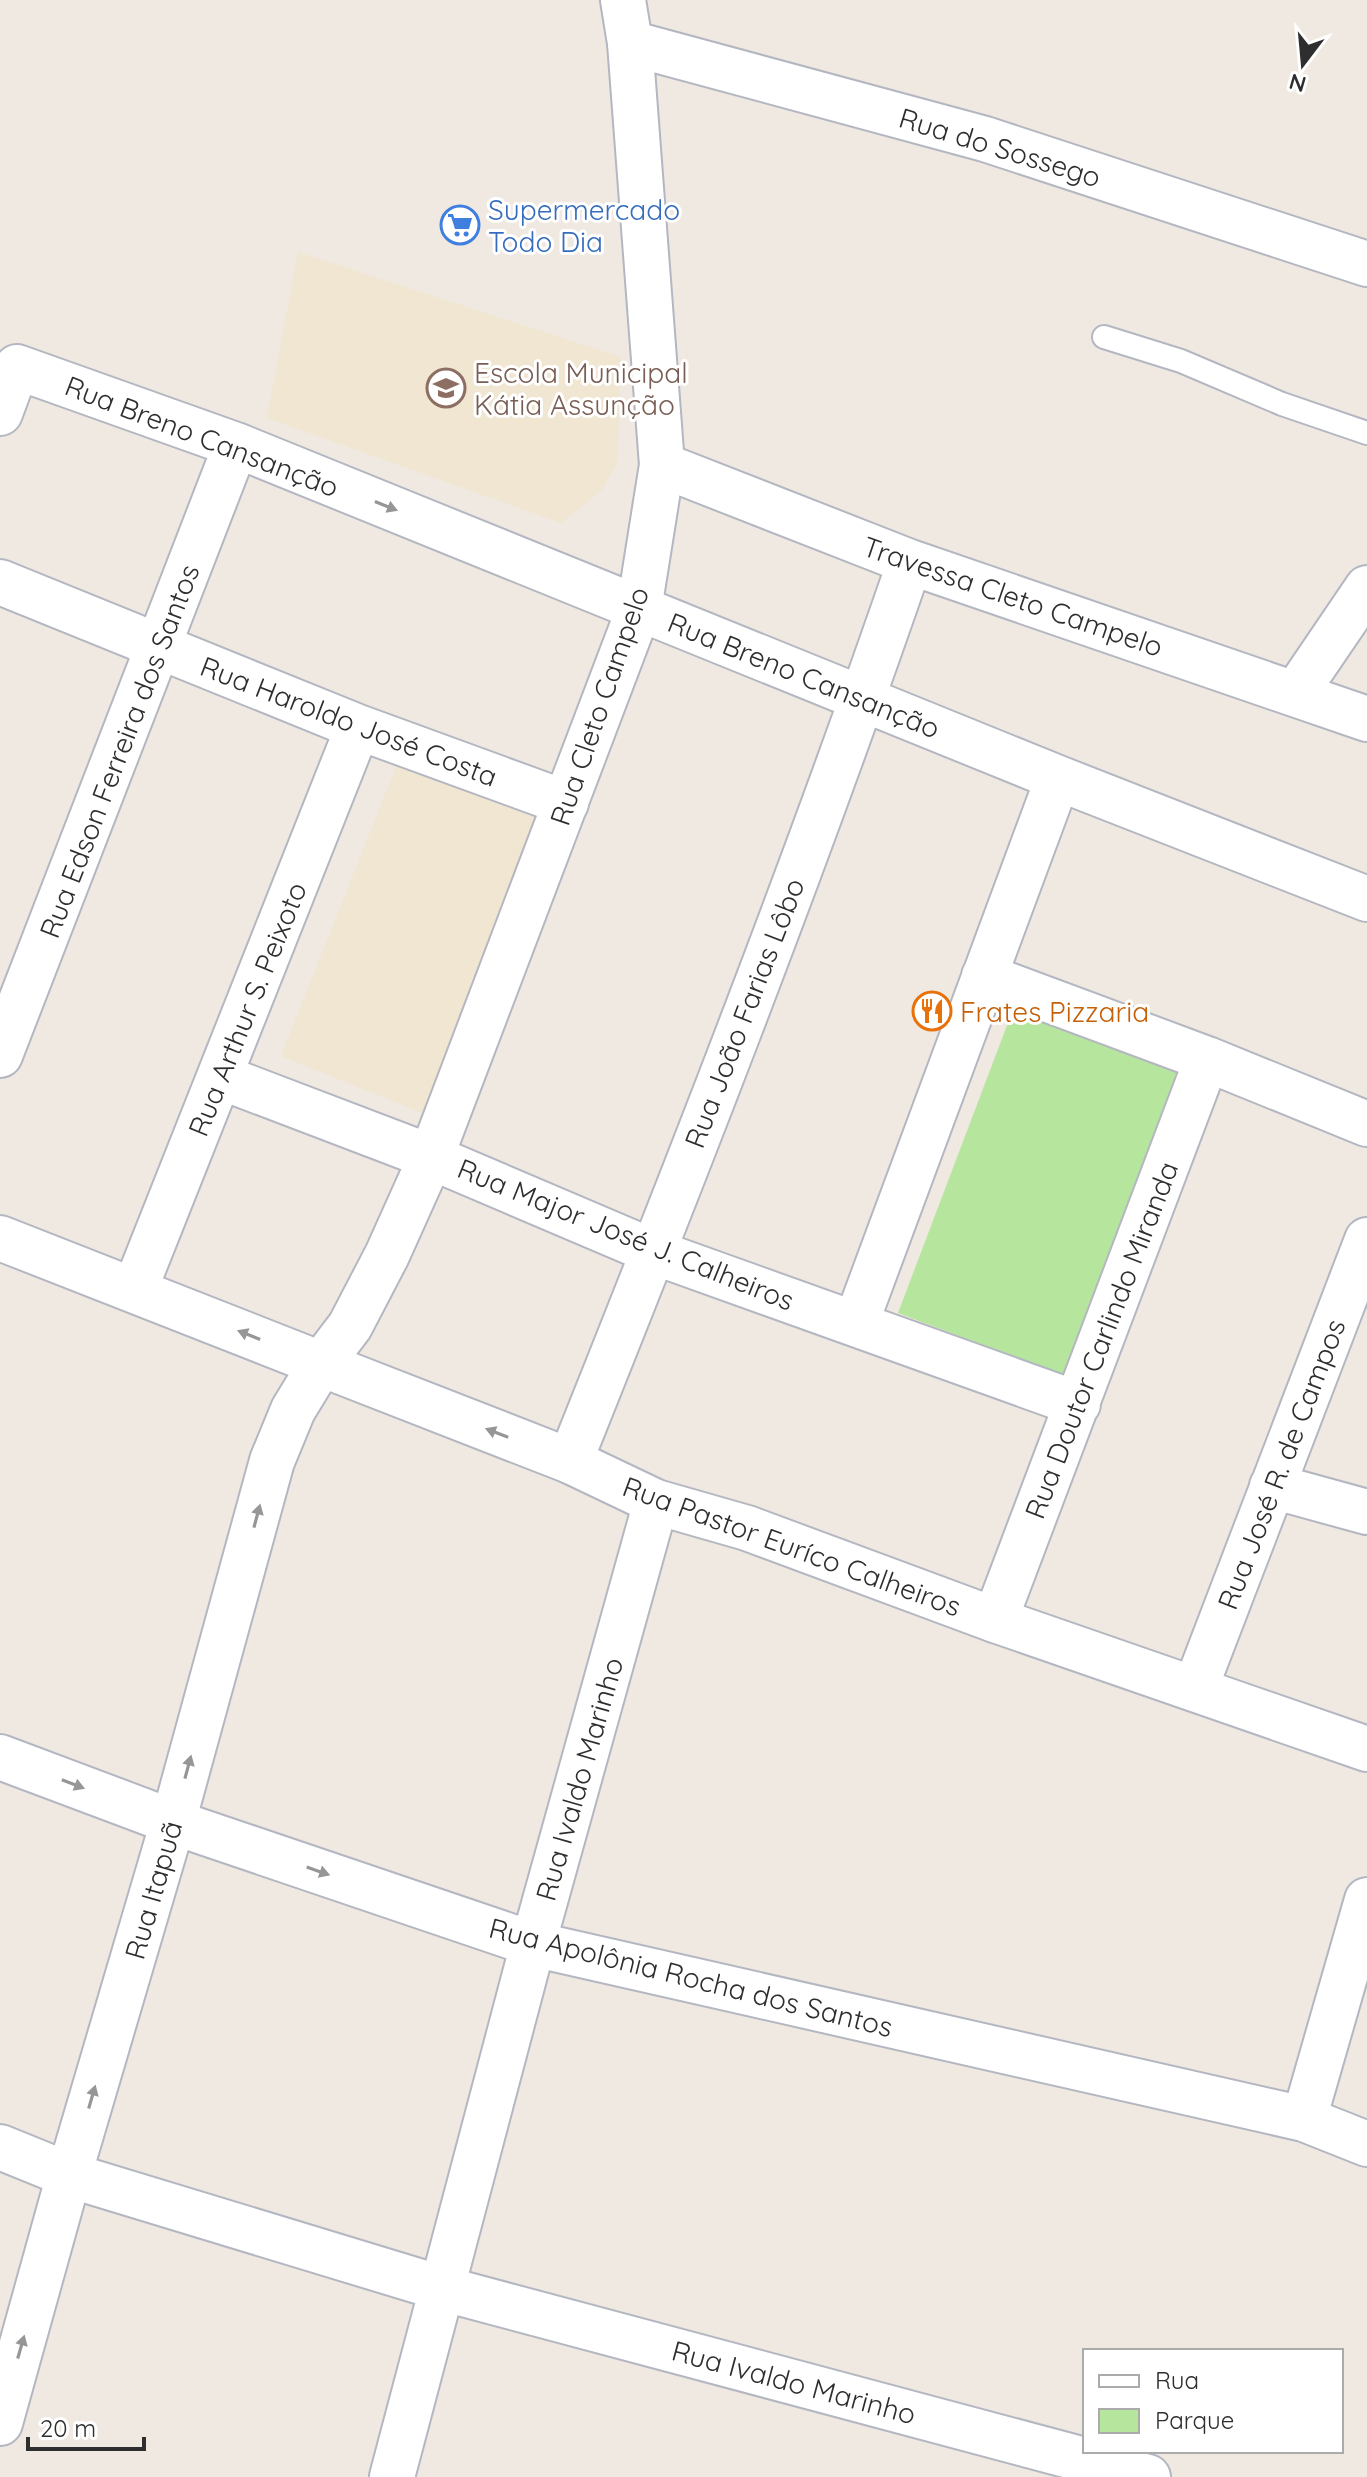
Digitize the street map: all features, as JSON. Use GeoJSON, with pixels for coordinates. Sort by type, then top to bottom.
{"type":"FeatureCollection","features":[{"type":"Feature","properties":{"kind":"street","name":"Rua Cleto Campelo"},"geometry":{"type":"LineString","coordinates":[[321,1364],[350,1326],[387,1255],[431,1157],[639,609],[662,465],[630,43],[623,0]]}},
{"type":"Feature","properties":{"kind":"street","name":"Rua do Sossego"},"geometry":{"type":"LineString","coordinates":[[630,43],[985,139],[1367,264]]}},
{"type":"Feature","properties":{"kind":"street","name":"Rua Breno Cansanção"},"geometry":{"type":"LineString","coordinates":[[0,413],[17,367],[236,445],[1058,778],[1367,899]]}},
{"type":"Feature","properties":{"kind":"street","name":"Rua Edson Ferreira dos Santos"},"geometry":{"type":"LineString","coordinates":[[0,1055],[236,445]]}},
{"type":"Feature","properties":{"kind":"street","name":"Travessa Cleto Campelo"},"geometry":{"type":"LineString","coordinates":[[662,465],[910,562],[1367,719]]}},
{"type":"Feature","properties":{"kind":"street","name":"Rua João Farias Lôbo"},"geometry":{"type":"LineString","coordinates":[[570,1461],[654,1252],[863,699],[910,562]]}},
{"type":"Feature","properties":{"kind":"street","name":"Rua Haroldo José Costa"},"geometry":{"type":"LineString","coordinates":[[0,582],[358,727],[566,803]]}},
{"type":"Feature","properties":{"kind":"street"},"geometry":{"type":"LineString","coordinates":[[1295,694],[1367,588]]}},
{"type":"Feature","properties":{"kind":"street","name":"Rua Arthur S. Peixoto"},"geometry":{"type":"LineString","coordinates":[[135,1289],[358,727]]}},
{"type":"Feature","properties":{"kind":"street"},"geometry":{"type":"LineString","coordinates":[[856,1323],[1058,778]]}},
{"type":"Feature","properties":{"kind":"street"},"geometry":{"type":"LineString","coordinates":[[984,976],[1207,1059],[1367,1124]]}},
{"type":"Feature","properties":{"kind":"street","name":"Rua Doutor Carlindo Miranda"},"geometry":{"type":"LineString","coordinates":[[995,1620],[1207,1059]]}},
{"type":"Feature","properties":{"kind":"street","name":"Rua Major José J. Calheiros"},"geometry":{"type":"LineString","coordinates":[[221,1077],[431,1157],[654,1252],[1078,1404]]}},
{"type":"Feature","properties":{"kind":"street","name":"Rua Pastor Euríco Calheiros"},"geometry":{"type":"LineString","coordinates":[[0,1238],[570,1461],[656,1502],[747,1528],[995,1620],[1367,1749]]}},
{"type":"Feature","properties":{"kind":"street","name":"Rua José R. de Campos"},"geometry":{"type":"LineString","coordinates":[[1195,1689],[1367,1240]]}},
{"type":"Feature","properties":{"kind":"street","name":"Rua Itapuã"},"geometry":{"type":"LineString","coordinates":[[0,2423],[173,1822],[272,1461],[293,1410],[321,1364]]}},
{"type":"Feature","properties":{"kind":"street"},"geometry":{"type":"LineString","coordinates":[[1272,1486],[1367,1512]]}},
{"type":"Feature","properties":{"kind":"street","name":"Rua Ivaldo Marinho"},"geometry":{"type":"LineString","coordinates":[[392,2477],[533,1944],[656,1502]]}},
{"type":"Feature","properties":{"kind":"street","name":"Rua Apolônia Rocha dos Santos"},"geometry":{"type":"LineString","coordinates":[[0,1757],[173,1822],[533,1944],[1304,2119],[1367,2144]]}},
{"type":"Feature","properties":{"kind":"street"},"geometry":{"type":"LineString","coordinates":[[1304,2119],[1367,1900]]}},
{"type":"Feature","properties":{"kind":"street","name":"Rua Ivaldo Marinho"},"geometry":{"type":"LineString","coordinates":[[0,2147],[69,2175],[441,2288],[1148,2477]]}},
{"type":"Feature","properties":{"kind":"lane"},"geometry":{"type":"LineString","coordinates":[[1104,337],[1181,361],[1282,404],[1367,433]]}},
{"type":"Feature","properties":{"kind":"shaded area","name":"Escola Municipal Kátia Assunção"},"geometry":{"type":"Polygon","coordinates":[[[298,252],[621,357],[617,464],[602,490],[561,523],[267,418],[298,252]]]}},
{"type":"Feature","properties":{"kind":"shaded area"},"geometry":{"type":"Polygon","coordinates":[[[398,762],[544,821],[425,1114],[281,1056],[398,762]]]}},
{"type":"Feature","properties":{"kind":"green space"},"geometry":{"type":"Polygon","coordinates":[[[1017,999],[1200,1067],[1081,1382],[898,1313],[1017,999]]]}},
{"type":"Feature","properties":{"kind":"place","name":"Supermercado Todo Dia"},"geometry":{"type":"Point","coordinates":[460,225]}},
{"type":"Feature","properties":{"kind":"place","name":"Escola Municipal Kátia Assunção"},"geometry":{"type":"Point","coordinates":[446,388]}},
{"type":"Feature","properties":{"kind":"place","name":"Frates Pizzaria"},"geometry":{"type":"Point","coordinates":[932,1011]}}]}
